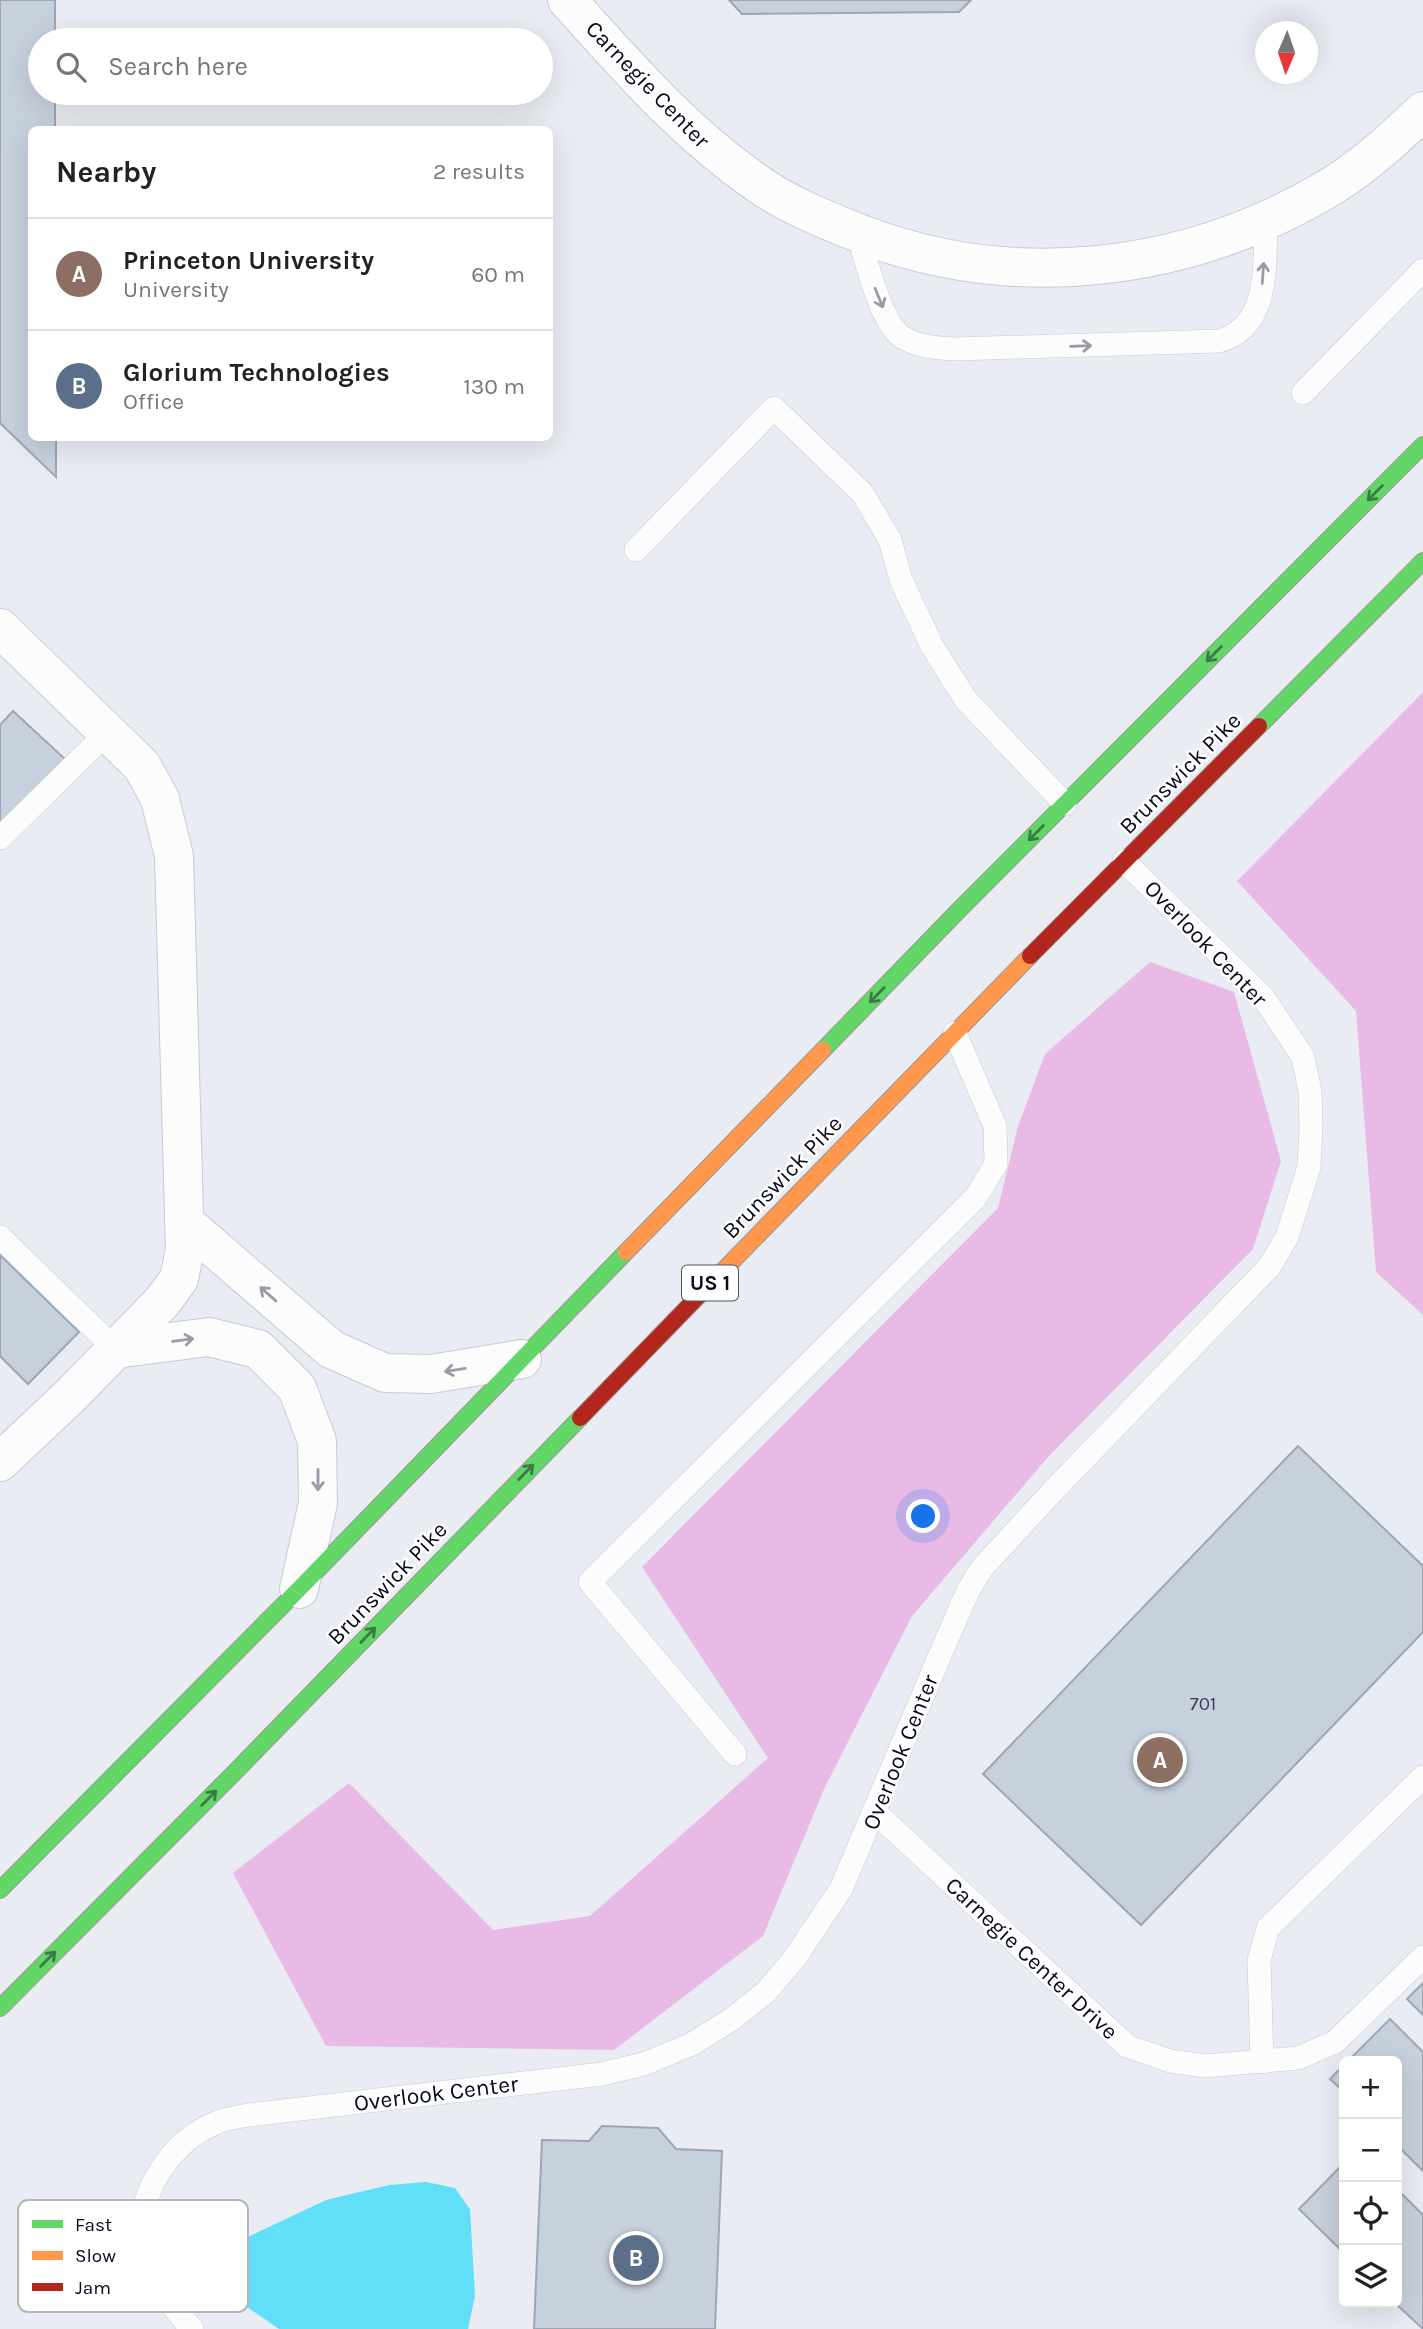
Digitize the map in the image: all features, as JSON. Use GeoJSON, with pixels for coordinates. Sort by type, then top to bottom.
{"type":"FeatureCollection","features":[{"type":"Feature","properties":{"kind":"highway"},"geometry":{"type":"LineString","coordinates":[[0,1890],[299,1589],[1065,804],[1423,444]]}},
{"type":"Feature","properties":{"kind":"highway","name":"Brunswick Pike"},"geometry":{"type":"LineString","coordinates":[[0,2007],[234,1773],[954,1032],[1423,561]]}},
{"type":"Feature","properties":{"kind":"street","name":"Carnegie Center"},"geometry":{"type":"LineString","coordinates":[[567,0],[700,141],[759,185],[824,220],[893,247],[956,261],[1030,269],[1104,266],[1176,253],[1247,230],[1321,193],[1389,144],[1423,111]]}},
{"type":"Feature","properties":{"kind":"street"},"geometry":{"type":"LineString","coordinates":[[0,628],[142,766],[160,799],[174,856],[185,1249],[179,1279],[162,1302],[0,1462]]}},
{"type":"Feature","properties":{"kind":"street"},"geometry":{"type":"LineString","coordinates":[[184,1222],[331,1349],[385,1373],[431,1374],[522,1359]]}},
{"type":"Feature","properties":{"kind":"street"},"geometry":{"type":"LineString","coordinates":[[116,1349],[209,1337],[258,1349],[297,1388],[317,1441],[318,1503],[299,1589]]}},
{"type":"Feature","properties":{"kind":"lane"},"geometry":{"type":"LineString","coordinates":[[858,233],[876,292],[889,322],[900,336],[936,348],[983,349],[1219,341],[1234,337],[1247,326],[1261,296],[1266,220]]}},
{"type":"Feature","properties":{"kind":"lane"},"geometry":{"type":"LineString","coordinates":[[1303,393],[1423,270]]}},
{"type":"Feature","properties":{"kind":"lane"},"geometry":{"type":"LineString","coordinates":[[636,550],[774,408],[863,494],[890,540],[901,580],[932,646],[966,700],[1065,804]]}},
{"type":"Feature","properties":{"kind":"lane"},"geometry":{"type":"LineString","coordinates":[[0,838],[108,732]]}},
{"type":"Feature","properties":{"kind":"lane","name":"Overlook Center"},"geometry":{"type":"LineString","coordinates":[[147,2200],[159,2170],[183,2144],[218,2122],[249,2115],[602,2074],[644,2064],[692,2044],[732,2019],[766,1992],[794,1959],[841,1889],[968,1591],[982,1569],[1052,1491],[1270,1266],[1287,1237],[1309,1167],[1310,1091],[1303,1057],[1263,997],[1124,861]]}},
{"type":"Feature","properties":{"kind":"lane"},"geometry":{"type":"LineString","coordinates":[[735,1754],[590,1582],[976,1197],[996,1164],[995,1126],[954,1032]]}},
{"type":"Feature","properties":{"kind":"lane"},"geometry":{"type":"LineString","coordinates":[[0,1237],[116,1349]]}},
{"type":"Feature","properties":{"kind":"lane"},"geometry":{"type":"LineString","coordinates":[[1262,2062],[1259,1960],[1268,1928],[1423,1777]]}},
{"type":"Feature","properties":{"kind":"lane","name":"Carnegie Center Drive"},"geometry":{"type":"LineString","coordinates":[[875,1812],[1127,2046],[1170,2061],[1205,2066],[1262,2062],[1298,2057],[1335,2042],[1423,1956]]}},
{"type":"Feature","properties":{"kind":"lane","name":"Overlook Center"},"geometry":{"type":"LineString","coordinates":[[177,2312],[192,2329]]}},
{"type":"Feature","properties":{"kind":"shaded area"},"geometry":{"type":"Polygon","coordinates":[[[1423,692],[1423,1315],[1376,1272],[1356,1011],[1237,881],[1423,692]]]}},
{"type":"Feature","properties":{"kind":"shaded area"},"geometry":{"type":"Polygon","coordinates":[[[1150,962],[1234,992],[1281,1161],[1253,1249],[1048,1457],[912,1616],[825,1787],[763,1936],[614,2050],[326,2046],[233,1873],[349,1783],[493,1930],[590,1916],[768,1758],[642,1567],[998,1208],[1018,1126],[1045,1054],[1150,962]]]}},
{"type":"Feature","properties":{"kind":"water"},"geometry":{"type":"Polygon","coordinates":[[[426,2182],[455,2188],[470,2209],[475,2296],[468,2329],[279,2329],[248,2308],[248,2237],[326,2200],[389,2185],[426,2182]]]}},
{"type":"Feature","properties":{"kind":"building"},"geometry":{"type":"Polygon","coordinates":[[[0,0],[55,0],[55,28],[28,28],[28,105],[55,105],[55,126],[28,126],[28,441],[56,441],[56,477],[0,423],[0,0]]]}},
{"type":"Feature","properties":{"kind":"building"},"geometry":{"type":"Polygon","coordinates":[[[729,0],[971,0],[959,12],[742,14],[729,0]]]}},
{"type":"Feature","properties":{"kind":"building"},"geometry":{"type":"Polygon","coordinates":[[[13,711],[66,760],[0,830],[0,725],[13,711]]]}},
{"type":"Feature","properties":{"kind":"building"},"geometry":{"type":"Polygon","coordinates":[[[0,1255],[79,1332],[28,1384],[0,1356],[0,1255]]]}},
{"type":"Feature","properties":{"kind":"building"},"geometry":{"type":"Polygon","coordinates":[[[1298,1446],[1423,1566],[1423,1632],[1141,1925],[983,1774],[1298,1446]]]}},
{"type":"Feature","properties":{"kind":"building"},"geometry":{"type":"Polygon","coordinates":[[[1423,1983],[1423,2015],[1407,1999],[1423,1983]]]}},
{"type":"Feature","properties":{"kind":"building"},"geometry":{"type":"Polygon","coordinates":[[[1390,2019],[1423,2052],[1423,2171],[1402,2150],[1402,2056],[1353,2056],[1390,2019]]]}},
{"type":"Feature","properties":{"kind":"building"},"geometry":{"type":"Polygon","coordinates":[[[1339,2070],[1339,2087],[1330,2079],[1339,2070]]]}},
{"type":"Feature","properties":{"kind":"building"},"geometry":{"type":"Polygon","coordinates":[[[602,2126],[658,2128],[676,2149],[722,2151],[715,2329],[534,2329],[542,2140],[589,2141],[602,2126]]]}},
{"type":"Feature","properties":{"kind":"building"},"geometry":{"type":"Polygon","coordinates":[[[1339,2168],[1339,2248],[1299,2209],[1339,2168]]]}},
{"type":"Feature","properties":{"kind":"building"},"geometry":{"type":"Polygon","coordinates":[[[1402,2194],[1423,2215],[1423,2329],[1400,2308],[1402,2194]]]}},
{"type":"Feature","properties":{"kind":"traffic: fast"},"geometry":{"type":"LineString","coordinates":[[823,1050],[1423,445]]}},
{"type":"Feature","properties":{"kind":"traffic: fast"},"geometry":{"type":"LineString","coordinates":[[1259,726],[1423,561]]}},
{"type":"Feature","properties":{"kind":"traffic: fast"},"geometry":{"type":"LineString","coordinates":[[0,1890],[299,1589],[626,1252]]}},
{"type":"Feature","properties":{"kind":"traffic: fast"},"geometry":{"type":"LineString","coordinates":[[0,2008],[234,1773],[580,1418]]}},
{"type":"Feature","properties":{"kind":"traffic: slow"},"geometry":{"type":"LineString","coordinates":[[713,1281],[1030,956]]}},
{"type":"Feature","properties":{"kind":"traffic: slow"},"geometry":{"type":"LineString","coordinates":[[626,1252],[823,1050]]}},
{"type":"Feature","properties":{"kind":"traffic: jam"},"geometry":{"type":"LineString","coordinates":[[1030,956],[1259,726]]}},
{"type":"Feature","properties":{"kind":"traffic: jam"},"geometry":{"type":"LineString","coordinates":[[580,1418],[713,1281]]}},
{"type":"Feature","properties":{"kind":"place","name":"Princeton University"},"geometry":{"type":"Point","coordinates":[1160,1760]}},
{"type":"Feature","properties":{"kind":"place","name":"Glorium Technologies"},"geometry":{"type":"Point","coordinates":[636,2258]}}]}
